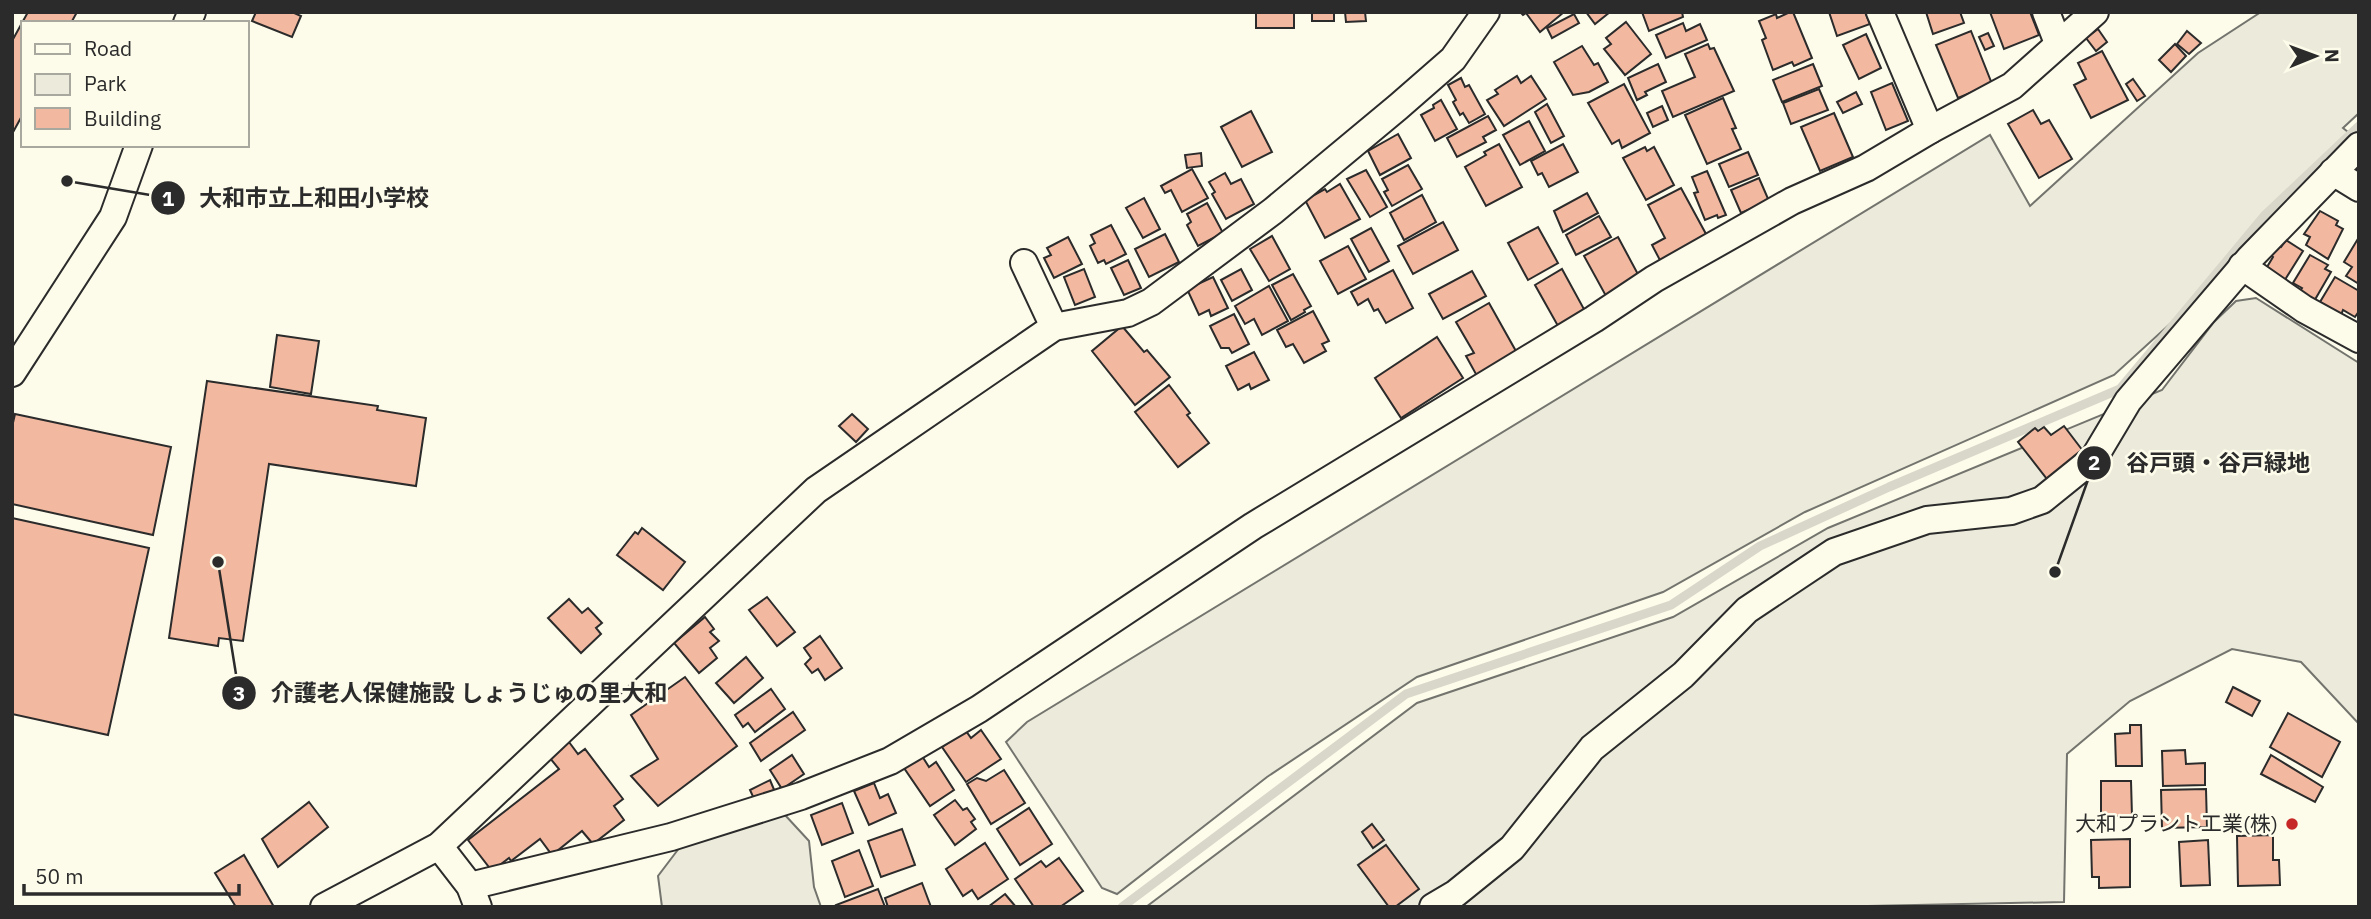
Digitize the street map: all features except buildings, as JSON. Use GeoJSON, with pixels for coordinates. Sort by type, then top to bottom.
{"type":"FeatureCollection","features":[{"type":"Feature","properties":{"kind":"street"},"geometry":{"type":"LineString","coordinates":[[324,907],[439,846],[816,490],[1054,327],[1128,313],[1152,302],[1273,211],[1398,107],[1453,59],[1486,12]]}},
{"type":"Feature","properties":{"kind":"street"},"geometry":{"type":"LineString","coordinates":[[1880,12],[1930,130]]}},
{"type":"Feature","properties":{"kind":"street"},"geometry":{"type":"LineString","coordinates":[[2046,12],[2059,43]]}},
{"type":"Feature","properties":{"kind":"street"},"geometry":{"type":"LineString","coordinates":[[439,846],[474,896],[801,796],[890,761],[979,709],[1253,526],[1594,319],[1654,279],[1792,201],[1866,167],[2012,86],[2095,12]]}},
{"type":"Feature","properties":{"kind":"street"},"geometry":{"type":"LineString","coordinates":[[1433,907],[1455,894],[1512,848],[1592,748],[1682,675],[1747,610],[1834,552],[1927,520],[2011,511],[2042,500],[2094,458],[2128,401],[2242,266],[2359,146]]}},
{"type":"Feature","properties":{"kind":"street"},"geometry":{"type":"LineString","coordinates":[[12,373],[113,217],[138,147]]}},
{"type":"Feature","properties":{"kind":"street"},"geometry":{"type":"LineString","coordinates":[[2333,172],[2359,188]]}},
{"type":"Feature","properties":{"kind":"street"},"geometry":{"type":"LineString","coordinates":[[1024,263],[1054,327]]}},
{"type":"Feature","properties":{"kind":"street"},"geometry":{"type":"LineString","coordinates":[[2242,266],[2304,309],[2359,339]]}},
{"type":"Feature","properties":{"kind":"green space"},"geometry":{"type":"Polygon","coordinates":[[[2261,12],[2359,12],[2359,113],[2343,128],[2358,140],[2193,303],[2114,375],[1805,512],[1663,592],[1417,677],[1267,777],[1117,894],[1102,888],[1006,742],[1027,722],[1990,135],[2030,206],[2198,53],[2261,12]]]}},
{"type":"Feature","properties":{"kind":"green space"},"geometry":{"type":"Polygon","coordinates":[[[2256,298],[2359,363],[2359,724],[2301,662],[2232,649],[2130,701],[2067,754],[2064,902],[1820,907],[1146,907],[1417,703],[1673,617],[1828,528],[2162,390],[2214,322],[2236,301],[2256,298]]]}},
{"type":"Feature","properties":{"kind":"green space"},"geometry":{"type":"Polygon","coordinates":[[[785,815],[809,841],[814,887],[821,907],[662,907],[658,876],[683,843],[785,815]]]}},
{"type":"Feature","properties":{"kind":"waterway"},"geometry":{"type":"LineString","coordinates":[[1122,907],[1406,694],[1671,605],[1760,546],[1889,487],[2120,389],[2265,215],[2359,126]]}},
{"type":"Feature","properties":{"kind":"place","name":"大和市立上和田小学校"},"geometry":{"type":"Point","coordinates":[67,181]}},
{"type":"Feature","properties":{"kind":"place","name":"介護老人保健施設 しょうじゅの里大和"},"geometry":{"type":"Point","coordinates":[218,562]}},
{"type":"Feature","properties":{"kind":"place","name":"谷戸頭・谷戸緑地"},"geometry":{"type":"Point","coordinates":[2055,572]}},
{"type":"Feature","properties":{"kind":"place","name":"大和プラント工業(株)"},"geometry":{"type":"Point","coordinates":[2292,824]}}]}
